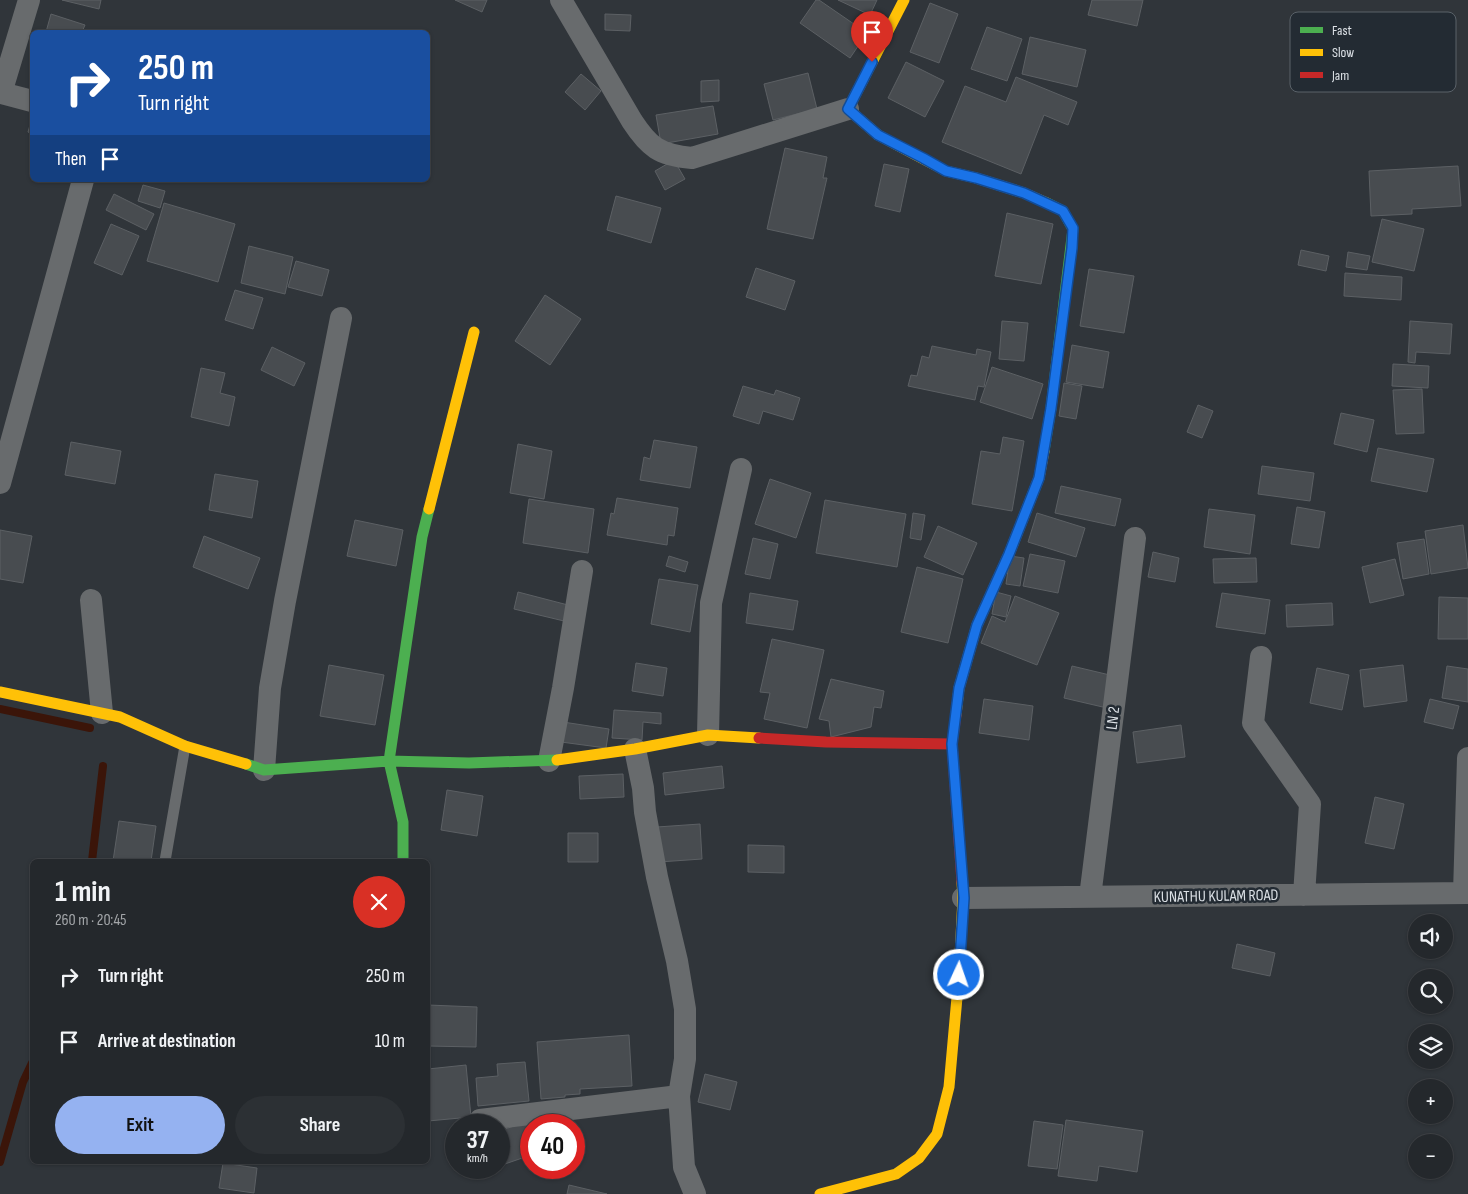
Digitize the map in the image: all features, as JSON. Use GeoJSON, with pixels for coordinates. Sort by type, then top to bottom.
{"type":"FeatureCollection","features":[{"type":"Feature","properties":{"kind":"street"},"geometry":{"type":"LineString","coordinates":[[29,0],[0,93],[30,101]]}},
{"type":"Feature","properties":{"kind":"street"},"geometry":{"type":"LineString","coordinates":[[561,0],[643,138],[654,148],[665,153],[678,157],[692,158],[848,109],[904,0]]}},
{"type":"Feature","properties":{"kind":"street"},"geometry":{"type":"LineString","coordinates":[[820,1194],[896,1174],[919,1158],[937,1134],[949,1087],[964,898],[952,744],[959,688],[977,625],[1009,554],[1039,478],[1051,408],[1073,228],[1063,211],[1024,193],[946,171],[878,135],[848,109]]}},
{"type":"Feature","properties":{"kind":"street"},"geometry":{"type":"LineString","coordinates":[[0,483],[82,182]]}},
{"type":"Feature","properties":{"kind":"street"},"geometry":{"type":"LineString","coordinates":[[264,770],[270,688],[278,640],[340,318]]}},
{"type":"Feature","properties":{"kind":"street"},"geometry":{"type":"LineString","coordinates":[[403,859],[403,822],[389,761],[422,537],[474,332]]}},
{"type":"Feature","properties":{"kind":"street"},"geometry":{"type":"LineString","coordinates":[[708,735],[712,603],[741,469]]}},
{"type":"Feature","properties":{"kind":"street","name":"LN 2"},"geometry":{"type":"LineString","coordinates":[[1090,897],[1135,538]]}},
{"type":"Feature","properties":{"kind":"street"},"geometry":{"type":"LineString","coordinates":[[549,760],[582,571]]}},
{"type":"Feature","properties":{"kind":"street"},"geometry":{"type":"LineString","coordinates":[[91,600],[102,713]]}},
{"type":"Feature","properties":{"kind":"street"},"geometry":{"type":"LineString","coordinates":[[1261,657],[1253,723],[1310,804],[1304,894]]}},
{"type":"Feature","properties":{"kind":"street"},"geometry":{"type":"LineString","coordinates":[[0,692],[120,717],[185,746],[264,770],[389,761],[469,763],[561,760],[636,749],[708,735],[826,742],[952,744]]}},
{"type":"Feature","properties":{"kind":"street"},"geometry":{"type":"LineString","coordinates":[[636,749],[657,877],[677,961],[685,1009],[685,1059],[679,1096],[684,1167],[695,1194]]}},
{"type":"Feature","properties":{"kind":"street"},"geometry":{"type":"LineString","coordinates":[[1466,893],[1468,758]]}},
{"type":"Feature","properties":{"kind":"street","name":"KUNATHU KULAM ROAD"},"geometry":{"type":"LineString","coordinates":[[964,898],[1466,893]]}},
{"type":"Feature","properties":{"kind":"street"},"geometry":{"type":"LineString","coordinates":[[510,1116],[679,1096]]}},
{"type":"Feature","properties":{"kind":"lane"},"geometry":{"type":"LineString","coordinates":[[165,859],[185,746]]}},
{"type":"Feature","properties":{"kind":"building"},"geometry":{"type":"Polygon","coordinates":[[[62,0],[101,0],[99,9],[62,0]]]}},
{"type":"Feature","properties":{"kind":"building"},"geometry":{"type":"Polygon","coordinates":[[[455,0],[487,0],[482,12],[455,0]]]}},
{"type":"Feature","properties":{"kind":"building"},"geometry":{"type":"Polygon","coordinates":[[[816,0],[819,0],[867,33],[850,58],[800,23],[816,0]]]}},
{"type":"Feature","properties":{"kind":"building"},"geometry":{"type":"Polygon","coordinates":[[[838,0],[877,0],[870,15],[838,0]]]}},
{"type":"Feature","properties":{"kind":"building"},"geometry":{"type":"Polygon","coordinates":[[[1092,0],[1143,0],[1137,26],[1088,15],[1092,0]]]}},
{"type":"Feature","properties":{"kind":"building"},"geometry":{"type":"Polygon","coordinates":[[[930,3],[958,14],[939,63],[910,52],[930,3]]]}},
{"type":"Feature","properties":{"kind":"building"},"geometry":{"type":"Polygon","coordinates":[[[51,14],[85,25],[83,30],[47,30],[51,14]]]}},
{"type":"Feature","properties":{"kind":"building"},"geometry":{"type":"Polygon","coordinates":[[[605,14],[631,15],[630,31],[605,30],[605,14]]]}},
{"type":"Feature","properties":{"kind":"building"},"geometry":{"type":"Polygon","coordinates":[[[987,27],[1022,39],[1007,81],[971,69],[987,27]]]}},
{"type":"Feature","properties":{"kind":"building"},"geometry":{"type":"Polygon","coordinates":[[[1030,37],[1086,50],[1077,87],[1022,74],[1030,37]]]}},
{"type":"Feature","properties":{"kind":"building"},"geometry":{"type":"Polygon","coordinates":[[[906,62],[944,81],[925,117],[888,98],[906,62]]]}},
{"type":"Feature","properties":{"kind":"building"},"geometry":{"type":"Polygon","coordinates":[[[808,73],[817,109],[773,120],[764,84],[808,73]]]}},
{"type":"Feature","properties":{"kind":"building"},"geometry":{"type":"Polygon","coordinates":[[[581,74],[601,91],[585,110],[565,92],[581,74]]]}},
{"type":"Feature","properties":{"kind":"building"},"geometry":{"type":"Polygon","coordinates":[[[1016,77],[1077,102],[1068,125],[1044,115],[1021,174],[942,142],[965,86],[1006,102],[1016,77]]]}},
{"type":"Feature","properties":{"kind":"building"},"geometry":{"type":"Polygon","coordinates":[[[719,80],[719,101],[701,102],[701,81],[719,80]]]}},
{"type":"Feature","properties":{"kind":"building"},"geometry":{"type":"Polygon","coordinates":[[[713,106],[718,134],[661,144],[656,115],[713,106]]]}},
{"type":"Feature","properties":{"kind":"building"},"geometry":{"type":"Polygon","coordinates":[[[785,148],[827,157],[823,178],[827,178],[813,239],[767,229],[785,148]]]}},
{"type":"Feature","properties":{"kind":"building"},"geometry":{"type":"Polygon","coordinates":[[[674,160],[685,179],[665,190],[655,171],[674,160]]]}},
{"type":"Feature","properties":{"kind":"building"},"geometry":{"type":"Polygon","coordinates":[[[884,164],[909,169],[900,212],[875,206],[884,164]]]}},
{"type":"Feature","properties":{"kind":"building"},"geometry":{"type":"Polygon","coordinates":[[[1458,166],[1461,206],[1412,209],[1412,214],[1371,216],[1369,171],[1458,166]]]}},
{"type":"Feature","properties":{"kind":"building"},"geometry":{"type":"Polygon","coordinates":[[[143,185],[165,191],[160,208],[138,201],[143,185]]]}},
{"type":"Feature","properties":{"kind":"building"},"geometry":{"type":"Polygon","coordinates":[[[114,194],[154,214],[146,230],[106,210],[114,194]]]}},
{"type":"Feature","properties":{"kind":"building"},"geometry":{"type":"Polygon","coordinates":[[[616,196],[661,208],[651,243],[607,230],[616,196]]]}},
{"type":"Feature","properties":{"kind":"building"},"geometry":{"type":"Polygon","coordinates":[[[164,203],[235,224],[218,282],[147,261],[164,203]]]}},
{"type":"Feature","properties":{"kind":"building"},"geometry":{"type":"Polygon","coordinates":[[[1007,213],[1053,224],[1041,284],[995,276],[1007,213]]]}},
{"type":"Feature","properties":{"kind":"building"},"geometry":{"type":"Polygon","coordinates":[[[1382,219],[1424,229],[1414,271],[1372,262],[1382,219]]]}},
{"type":"Feature","properties":{"kind":"building"},"geometry":{"type":"Polygon","coordinates":[[[111,224],[139,236],[122,275],[94,263],[111,224]]]}},
{"type":"Feature","properties":{"kind":"building"},"geometry":{"type":"Polygon","coordinates":[[[249,246],[293,257],[285,294],[241,283],[249,246]]]}},
{"type":"Feature","properties":{"kind":"building"},"geometry":{"type":"Polygon","coordinates":[[[1301,250],[1329,256],[1326,271],[1298,265],[1301,250]]]}},
{"type":"Feature","properties":{"kind":"building"},"geometry":{"type":"Polygon","coordinates":[[[1348,252],[1370,256],[1367,270],[1346,267],[1348,252]]]}},
{"type":"Feature","properties":{"kind":"building"},"geometry":{"type":"Polygon","coordinates":[[[296,261],[329,270],[322,296],[288,287],[296,261]]]}},
{"type":"Feature","properties":{"kind":"building"},"geometry":{"type":"Polygon","coordinates":[[[756,268],[795,281],[785,310],[746,297],[756,268]]]}},
{"type":"Feature","properties":{"kind":"building"},"geometry":{"type":"Polygon","coordinates":[[[1089,269],[1134,276],[1124,333],[1080,326],[1089,269]]]}},
{"type":"Feature","properties":{"kind":"building"},"geometry":{"type":"Polygon","coordinates":[[[1345,273],[1402,277],[1401,300],[1344,296],[1345,273]]]}},
{"type":"Feature","properties":{"kind":"building"},"geometry":{"type":"Polygon","coordinates":[[[235,290],[263,298],[253,329],[225,320],[235,290]]]}},
{"type":"Feature","properties":{"kind":"building"},"geometry":{"type":"Polygon","coordinates":[[[545,295],[581,319],[550,365],[515,341],[545,295]]]}},
{"type":"Feature","properties":{"kind":"building"},"geometry":{"type":"Polygon","coordinates":[[[1002,321],[1028,323],[1024,361],[999,359],[1002,321]]]}},
{"type":"Feature","properties":{"kind":"building"},"geometry":{"type":"Polygon","coordinates":[[[1410,321],[1452,324],[1450,354],[1416,352],[1415,363],[1408,362],[1410,321]]]}},
{"type":"Feature","properties":{"kind":"building"},"geometry":{"type":"Polygon","coordinates":[[[1072,345],[1109,352],[1103,388],[1066,382],[1072,345]]]}},
{"type":"Feature","properties":{"kind":"building"},"geometry":{"type":"Polygon","coordinates":[[[932,346],[976,355],[977,349],[991,352],[984,387],[978,386],[975,400],[908,386],[911,375],[917,376],[922,356],[929,358],[932,346]]]}},
{"type":"Feature","properties":{"kind":"building"},"geometry":{"type":"Polygon","coordinates":[[[272,347],[305,363],[294,386],[261,370],[272,347]]]}},
{"type":"Feature","properties":{"kind":"building"},"geometry":{"type":"Polygon","coordinates":[[[1393,364],[1429,366],[1428,388],[1392,386],[1393,364]]]}},
{"type":"Feature","properties":{"kind":"building"},"geometry":{"type":"Polygon","coordinates":[[[992,367],[1043,384],[1032,419],[980,402],[992,367]]]}},
{"type":"Feature","properties":{"kind":"building"},"geometry":{"type":"Polygon","coordinates":[[[201,368],[225,373],[220,393],[235,397],[229,426],[191,417],[201,368]]]}},
{"type":"Feature","properties":{"kind":"building"},"geometry":{"type":"Polygon","coordinates":[[[1064,383],[1082,386],[1076,419],[1059,416],[1064,383]]]}},
{"type":"Feature","properties":{"kind":"building"},"geometry":{"type":"Polygon","coordinates":[[[743,386],[774,395],[776,390],[800,398],[793,420],[763,411],[759,424],[733,416],[743,386]]]}},
{"type":"Feature","properties":{"kind":"building"},"geometry":{"type":"Polygon","coordinates":[[[1422,389],[1424,433],[1396,434],[1393,390],[1422,389]]]}},
{"type":"Feature","properties":{"kind":"building"},"geometry":{"type":"Polygon","coordinates":[[[1198,405],[1213,411],[1202,438],[1187,432],[1198,405]]]}},
{"type":"Feature","properties":{"kind":"building"},"geometry":{"type":"Polygon","coordinates":[[[1341,413],[1374,420],[1367,452],[1334,444],[1341,413]]]}},
{"type":"Feature","properties":{"kind":"building"},"geometry":{"type":"Polygon","coordinates":[[[1003,437],[1024,441],[1012,511],[972,504],[981,451],[1000,454],[1003,437]]]}},
{"type":"Feature","properties":{"kind":"building"},"geometry":{"type":"Polygon","coordinates":[[[654,440],[697,447],[690,488],[640,480],[644,457],[650,459],[654,440]]]}},
{"type":"Feature","properties":{"kind":"building"},"geometry":{"type":"Polygon","coordinates":[[[71,442],[121,451],[115,484],[65,475],[71,442]]]}},
{"type":"Feature","properties":{"kind":"building"},"geometry":{"type":"Polygon","coordinates":[[[518,444],[552,451],[544,499],[510,493],[518,444]]]}},
{"type":"Feature","properties":{"kind":"building"},"geometry":{"type":"Polygon","coordinates":[[[1378,448],[1434,459],[1427,492],[1371,481],[1378,448]]]}},
{"type":"Feature","properties":{"kind":"building"},"geometry":{"type":"Polygon","coordinates":[[[1262,466],[1314,473],[1310,501],[1258,494],[1262,466]]]}},
{"type":"Feature","properties":{"kind":"building"},"geometry":{"type":"Polygon","coordinates":[[[215,474],[258,481],[252,518],[209,510],[215,474]]]}},
{"type":"Feature","properties":{"kind":"building"},"geometry":{"type":"Polygon","coordinates":[[[770,479],[811,493],[796,538],[755,524],[770,479]]]}},
{"type":"Feature","properties":{"kind":"building"},"geometry":{"type":"Polygon","coordinates":[[[1061,486],[1121,499],[1115,526],[1055,513],[1061,486]]]}},
{"type":"Feature","properties":{"kind":"building"},"geometry":{"type":"Polygon","coordinates":[[[617,498],[678,508],[674,536],[668,535],[667,545],[607,535],[611,513],[614,514],[617,498]]]}},
{"type":"Feature","properties":{"kind":"building"},"geometry":{"type":"Polygon","coordinates":[[[529,499],[594,509],[588,553],[523,543],[529,499]]]}},
{"type":"Feature","properties":{"kind":"building"},"geometry":{"type":"Polygon","coordinates":[[[825,500],[906,514],[897,567],[816,553],[825,500]]]}},
{"type":"Feature","properties":{"kind":"building"},"geometry":{"type":"Polygon","coordinates":[[[1297,507],[1325,512],[1319,548],[1291,544],[1297,507]]]}},
{"type":"Feature","properties":{"kind":"building"},"geometry":{"type":"Polygon","coordinates":[[[1209,509],[1255,515],[1250,554],[1204,547],[1209,509]]]}},
{"type":"Feature","properties":{"kind":"building"},"geometry":{"type":"Polygon","coordinates":[[[913,513],[925,515],[921,540],[910,538],[913,513]]]}},
{"type":"Feature","properties":{"kind":"building"},"geometry":{"type":"Polygon","coordinates":[[[1037,513],[1085,528],[1076,557],[1028,542],[1037,513]]]}},
{"type":"Feature","properties":{"kind":"building"},"geometry":{"type":"Polygon","coordinates":[[[355,520],[403,530],[396,566],[347,556],[355,520]]]}},
{"type":"Feature","properties":{"kind":"building"},"geometry":{"type":"Polygon","coordinates":[[[1463,525],[1468,568],[1431,574],[1425,531],[1463,525]]]}},
{"type":"Feature","properties":{"kind":"building"},"geometry":{"type":"Polygon","coordinates":[[[938,526],[977,543],[963,575],[924,557],[938,526]]]}},
{"type":"Feature","properties":{"kind":"building"},"geometry":{"type":"Polygon","coordinates":[[[0,530],[32,536],[23,583],[0,579],[0,530]]]}},
{"type":"Feature","properties":{"kind":"building"},"geometry":{"type":"Polygon","coordinates":[[[204,536],[260,558],[248,589],[193,567],[204,536]]]}},
{"type":"Feature","properties":{"kind":"building"},"geometry":{"type":"Polygon","coordinates":[[[753,538],[778,544],[770,579],[745,574],[753,538]]]}},
{"type":"Feature","properties":{"kind":"building"},"geometry":{"type":"Polygon","coordinates":[[[1424,539],[1429,574],[1403,579],[1397,543],[1424,539]]]}},
{"type":"Feature","properties":{"kind":"building"},"geometry":{"type":"Polygon","coordinates":[[[1153,552],[1179,558],[1175,582],[1148,577],[1153,552]]]}},
{"type":"Feature","properties":{"kind":"building"},"geometry":{"type":"Polygon","coordinates":[[[1030,554],[1065,561],[1058,593],[1023,586],[1030,554]]]}},
{"type":"Feature","properties":{"kind":"building"},"geometry":{"type":"Polygon","coordinates":[[[669,556],[688,562],[685,572],[666,566],[669,556]]]}},
{"type":"Feature","properties":{"kind":"building"},"geometry":{"type":"Polygon","coordinates":[[[1010,556],[1024,558],[1020,586],[1006,584],[1010,556]]]}},
{"type":"Feature","properties":{"kind":"building"},"geometry":{"type":"Polygon","coordinates":[[[1256,558],[1257,582],[1214,583],[1213,559],[1256,558]]]}},
{"type":"Feature","properties":{"kind":"building"},"geometry":{"type":"Polygon","coordinates":[[[1395,559],[1404,595],[1370,603],[1362,567],[1395,559]]]}},
{"type":"Feature","properties":{"kind":"building"},"geometry":{"type":"Polygon","coordinates":[[[917,567],[963,579],[948,643],[901,632],[917,567]]]}},
{"type":"Feature","properties":{"kind":"building"},"geometry":{"type":"Polygon","coordinates":[[[659,579],[698,585],[690,632],[651,624],[659,579]]]}},
{"type":"Feature","properties":{"kind":"building"},"geometry":{"type":"Polygon","coordinates":[[[518,592],[568,605],[564,621],[514,609],[518,592]]]}},
{"type":"Feature","properties":{"kind":"building"},"geometry":{"type":"Polygon","coordinates":[[[996,592],[1011,596],[1006,617],[992,614],[996,592]]]}},
{"type":"Feature","properties":{"kind":"building"},"geometry":{"type":"Polygon","coordinates":[[[750,593],[798,601],[793,630],[746,623],[750,593]]]}},
{"type":"Feature","properties":{"kind":"building"},"geometry":{"type":"Polygon","coordinates":[[[1222,593],[1270,600],[1265,634],[1216,627],[1222,593]]]}},
{"type":"Feature","properties":{"kind":"building"},"geometry":{"type":"Polygon","coordinates":[[[1015,596],[1059,613],[1037,665],[981,643],[992,616],[1005,622],[1015,596]]]}},
{"type":"Feature","properties":{"kind":"building"},"geometry":{"type":"Polygon","coordinates":[[[1439,597],[1468,598],[1468,639],[1438,639],[1439,597]]]}},
{"type":"Feature","properties":{"kind":"building"},"geometry":{"type":"Polygon","coordinates":[[[1332,603],[1333,625],[1287,627],[1286,605],[1332,603]]]}},
{"type":"Feature","properties":{"kind":"building"},"geometry":{"type":"Polygon","coordinates":[[[772,639],[824,650],[807,728],[764,719],[770,693],[760,692],[772,639]]]}},
{"type":"Feature","properties":{"kind":"building"},"geometry":{"type":"Polygon","coordinates":[[[636,663],[667,668],[663,696],[632,691],[636,663]]]}},
{"type":"Feature","properties":{"kind":"building"},"geometry":{"type":"Polygon","coordinates":[[[329,665],[384,675],[375,725],[320,716],[329,665]]]}},
{"type":"Feature","properties":{"kind":"building"},"geometry":{"type":"Polygon","coordinates":[[[1403,665],[1407,701],[1364,707],[1360,670],[1403,665]]]}},
{"type":"Feature","properties":{"kind":"building"},"geometry":{"type":"Polygon","coordinates":[[[1072,666],[1114,676],[1107,708],[1064,698],[1072,666]]]}},
{"type":"Feature","properties":{"kind":"building"},"geometry":{"type":"Polygon","coordinates":[[[1447,666],[1468,669],[1468,702],[1442,698],[1447,666]]]}},
{"type":"Feature","properties":{"kind":"building"},"geometry":{"type":"Polygon","coordinates":[[[1317,668],[1349,675],[1342,710],[1310,703],[1317,668]]]}},
{"type":"Feature","properties":{"kind":"building"},"geometry":{"type":"Polygon","coordinates":[[[831,679],[884,691],[881,708],[874,707],[871,727],[831,737],[829,721],[819,719],[831,679]]]}},
{"type":"Feature","properties":{"kind":"building"},"geometry":{"type":"Polygon","coordinates":[[[984,699],[1033,706],[1029,740],[979,733],[984,699]]]}},
{"type":"Feature","properties":{"kind":"building"},"geometry":{"type":"Polygon","coordinates":[[[1430,699],[1459,706],[1453,729],[1424,722],[1430,699]]]}},
{"type":"Feature","properties":{"kind":"building"},"geometry":{"type":"Polygon","coordinates":[[[614,710],[661,713],[661,724],[643,722],[642,740],[612,738],[614,710]]]}},
{"type":"Feature","properties":{"kind":"building"},"geometry":{"type":"Polygon","coordinates":[[[563,722],[609,729],[606,748],[561,742],[563,722]]]}},
{"type":"Feature","properties":{"kind":"building"},"geometry":{"type":"Polygon","coordinates":[[[1181,725],[1185,757],[1137,763],[1133,732],[1181,725]]]}},
{"type":"Feature","properties":{"kind":"building"},"geometry":{"type":"Polygon","coordinates":[[[722,766],[724,788],[665,795],[663,773],[722,766]]]}},
{"type":"Feature","properties":{"kind":"building"},"geometry":{"type":"Polygon","coordinates":[[[623,774],[624,797],[580,799],[579,776],[623,774]]]}},
{"type":"Feature","properties":{"kind":"building"},"geometry":{"type":"Polygon","coordinates":[[[447,790],[483,796],[477,836],[441,830],[447,790]]]}},
{"type":"Feature","properties":{"kind":"building"},"geometry":{"type":"Polygon","coordinates":[[[1375,797],[1404,804],[1394,849],[1365,843],[1375,797]]]}},
{"type":"Feature","properties":{"kind":"building"},"geometry":{"type":"Polygon","coordinates":[[[119,821],[156,826],[151,859],[113,859],[119,821]]]}},
{"type":"Feature","properties":{"kind":"building"},"geometry":{"type":"Polygon","coordinates":[[[700,824],[702,859],[659,862],[657,827],[700,824]]]}},
{"type":"Feature","properties":{"kind":"building"},"geometry":{"type":"Polygon","coordinates":[[[568,833],[598,833],[598,862],[568,862],[568,833]]]}},
{"type":"Feature","properties":{"kind":"building"},"geometry":{"type":"Polygon","coordinates":[[[748,845],[784,846],[784,873],[748,872],[748,845]]]}},
{"type":"Feature","properties":{"kind":"building"},"geometry":{"type":"Polygon","coordinates":[[[1237,944],[1275,953],[1270,976],[1232,968],[1237,944]]]}},
{"type":"Feature","properties":{"kind":"building"},"geometry":{"type":"Polygon","coordinates":[[[430,1005],[477,1007],[476,1047],[430,1046],[430,1005]]]}},
{"type":"Feature","properties":{"kind":"building"},"geometry":{"type":"Polygon","coordinates":[[[629,1035],[632,1086],[580,1089],[580,1094],[541,1099],[537,1042],[629,1035]]]}},
{"type":"Feature","properties":{"kind":"building"},"geometry":{"type":"Polygon","coordinates":[[[525,1062],[529,1101],[478,1106],[476,1078],[498,1076],[497,1064],[525,1062]]]}},
{"type":"Feature","properties":{"kind":"building"},"geometry":{"type":"Polygon","coordinates":[[[466,1065],[471,1114],[445,1114],[445,1119],[430,1121],[430,1069],[466,1065]]]}},
{"type":"Feature","properties":{"kind":"building"},"geometry":{"type":"Polygon","coordinates":[[[705,1074],[737,1082],[730,1110],[698,1102],[705,1074]]]}},
{"type":"Feature","properties":{"kind":"building"},"geometry":{"type":"Polygon","coordinates":[[[1066,1120],[1143,1131],[1137,1172],[1099,1166],[1097,1181],[1058,1176],[1066,1120]]]}},
{"type":"Feature","properties":{"kind":"building"},"geometry":{"type":"Polygon","coordinates":[[[1034,1121],[1063,1125],[1057,1169],[1028,1166],[1034,1121]]]}},
{"type":"Feature","properties":{"kind":"building"},"geometry":{"type":"Polygon","coordinates":[[[520,1124],[520,1159],[510,1162],[510,1127],[520,1124]]]}},
{"type":"Feature","properties":{"kind":"building"},"geometry":{"type":"Polygon","coordinates":[[[223,1164],[257,1168],[254,1193],[219,1188],[223,1164]]]}},
{"type":"Feature","properties":{"kind":"building"},"geometry":{"type":"Polygon","coordinates":[[[569,1185],[607,1194],[567,1194],[569,1185]]]}},
{"type":"Feature","properties":{"kind":"waterway"},"geometry":{"type":"LineString","coordinates":[[0,709],[90,728]]}},
{"type":"Feature","properties":{"kind":"waterway"},"geometry":{"type":"LineString","coordinates":[[92,859],[103,766]]}},
{"type":"Feature","properties":{"kind":"waterway"},"geometry":{"type":"LineString","coordinates":[[0,1162],[23,1082],[30,1067]]}},
{"type":"Feature","properties":{"kind":"traffic: fast"},"geometry":{"type":"LineString","coordinates":[[1044,451],[1073,229],[1063,211],[1047,203]]}},
{"type":"Feature","properties":{"kind":"traffic: fast"},"geometry":{"type":"LineString","coordinates":[[403,859],[403,822],[389,761],[422,537],[429,509]]}},
{"type":"Feature","properties":{"kind":"traffic: fast"},"geometry":{"type":"LineString","coordinates":[[246,764],[264,770],[389,761],[469,763],[557,760]]}},
{"type":"Feature","properties":{"kind":"traffic: slow"},"geometry":{"type":"LineString","coordinates":[[904,0],[848,109],[878,135],[946,171],[1024,193],[1047,203]]}},
{"type":"Feature","properties":{"kind":"traffic: slow"},"geometry":{"type":"LineString","coordinates":[[429,509],[474,332]]}},
{"type":"Feature","properties":{"kind":"traffic: slow"},"geometry":{"type":"LineString","coordinates":[[956,715],[959,688],[977,625],[1009,554],[1039,478],[1044,451]]}},
{"type":"Feature","properties":{"kind":"traffic: slow"},"geometry":{"type":"LineString","coordinates":[[0,692],[120,717],[185,746],[246,764]]}},
{"type":"Feature","properties":{"kind":"traffic: slow"},"geometry":{"type":"LineString","coordinates":[[557,760],[635,749],[708,735],[759,738]]}},
{"type":"Feature","properties":{"kind":"traffic: slow"},"geometry":{"type":"LineString","coordinates":[[820,1194],[896,1174],[919,1158],[937,1134],[949,1087],[959,975],[963,898],[962,882]]}},
{"type":"Feature","properties":{"kind":"traffic: jam"},"geometry":{"type":"LineString","coordinates":[[759,738],[826,742],[952,744],[956,715]]}},
{"type":"Feature","properties":{"kind":"traffic: jam"},"geometry":{"type":"LineString","coordinates":[[952,744],[962,882]]}},
{"type":"Feature","properties":{"kind":"route"},"geometry":{"type":"LineString","coordinates":[[872,62],[848,109],[878,135],[946,171],[1024,193],[1063,211],[1073,228],[1051,408],[1039,478],[1009,554],[977,625],[959,688],[952,744],[964,898],[959,975]]}}]}
